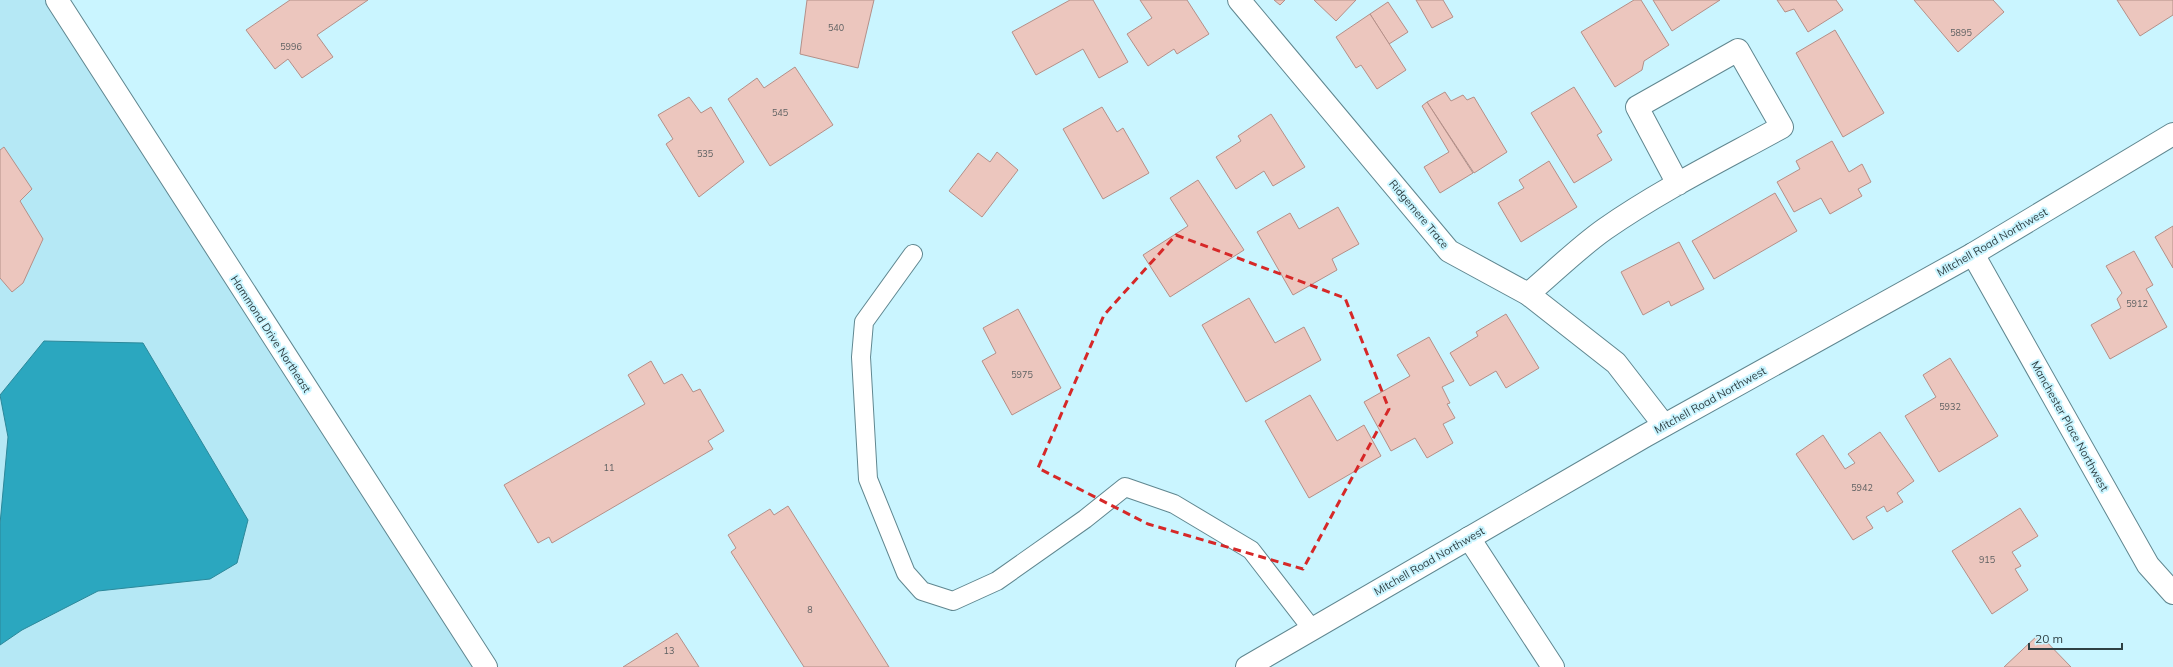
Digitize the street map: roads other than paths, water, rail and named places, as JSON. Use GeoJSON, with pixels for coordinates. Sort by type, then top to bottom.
{"type":"FeatureCollection","features":[{"type":"Feature","properties":{"kind":"street","name":"Hammond Drive Northeast"},"geometry":{"type":"LineString","coordinates":[[57,0],[486,667]]}},
{"type":"Feature","properties":{"kind":"street","name":"Ridgemere Trace"},"geometry":{"type":"LineString","coordinates":[[1239,0],[1449,251],[1528,294],[1616,363],[1664,425]]}},
{"type":"Feature","properties":{"kind":"street"},"geometry":{"type":"LineString","coordinates":[[1528,294],[1603,230],[1678,184],[1782,128],[1738,50],[1637,107],[1678,184]]}},
{"type":"Feature","properties":{"kind":"street","name":"Mitchell Road Northwest"},"geometry":{"type":"LineString","coordinates":[[1247,667],[1664,425],[1972,254],[2173,134]]}},
{"type":"Feature","properties":{"kind":"street","name":"Manchester Place Northwest"},"geometry":{"type":"LineString","coordinates":[[1972,254],[2148,565],[2173,593]]}},
{"type":"Feature","properties":{"kind":"street"},"geometry":{"type":"LineString","coordinates":[[1469,538],[1553,667]]}},
{"type":"Feature","properties":{"kind":"lane"},"geometry":{"type":"LineString","coordinates":[[914,254],[864,322],[861,357],[868,479],[906,572],[922,591],[954,601],[997,581],[1085,519],[1125,487],[1174,504],[1251,550],[1312,629]]}},
{"type":"Feature","properties":{"kind":"water"},"geometry":{"type":"Polygon","coordinates":[[[44,341],[143,343],[248,520],[237,563],[210,579],[98,591],[22,630],[0,645],[0,524],[8,437],[0,395],[44,341]]]}}]}
